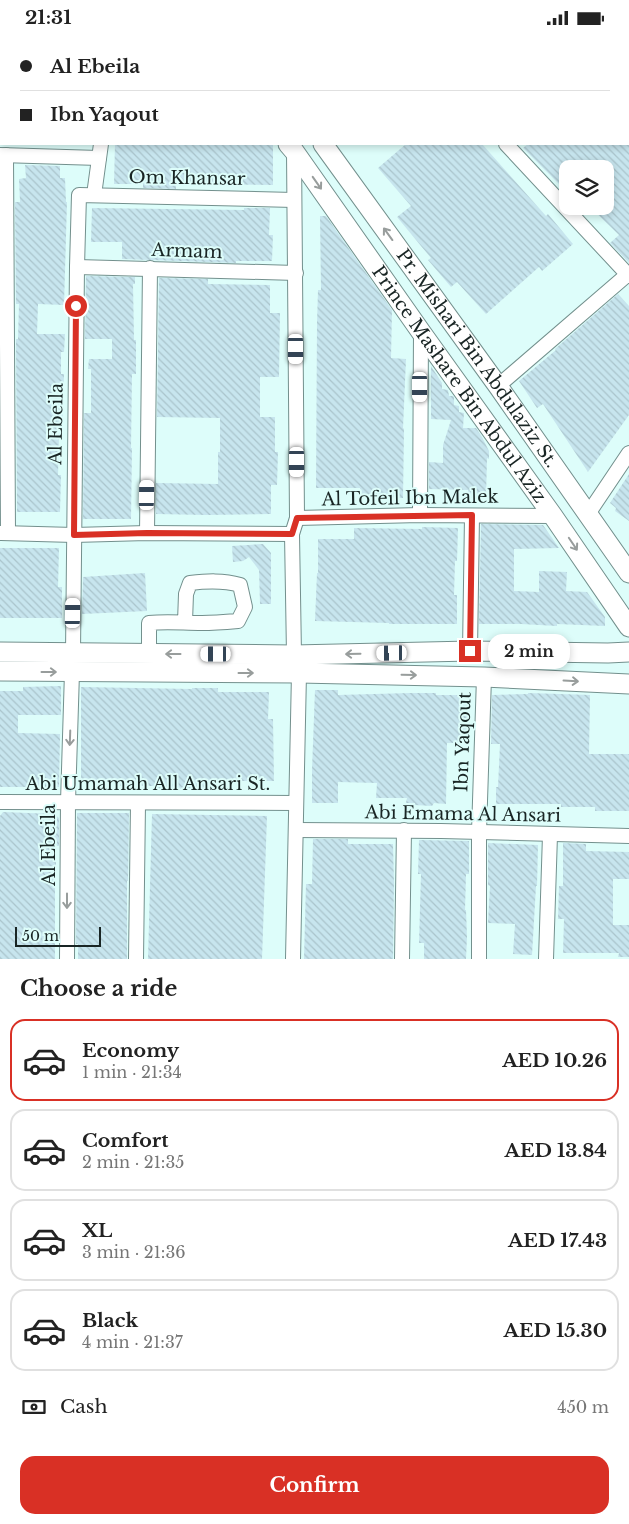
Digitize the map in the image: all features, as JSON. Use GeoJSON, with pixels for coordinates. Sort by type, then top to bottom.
{"type":"FeatureCollection","features":[{"type":"Feature","properties":{"kind":"street"},"geometry":{"type":"LineString","coordinates":[[94,195],[101,145]]}},
{"type":"Feature","properties":{"kind":"street","name":"Pr. Mishari Bin Abdulaziz St."},"geometry":{"type":"LineString","coordinates":[[324,145],[498,386],[629,573]]}},
{"type":"Feature","properties":{"kind":"street"},"geometry":{"type":"LineString","coordinates":[[498,386],[628,275],[507,145]]}},
{"type":"Feature","properties":{"kind":"street"},"geometry":{"type":"LineString","coordinates":[[291,147],[296,273],[297,518],[292,534],[294,655]]}},
{"type":"Feature","properties":{"kind":"street","name":"Prince Mashare Bin Abdul Aziz"},"geometry":{"type":"LineString","coordinates":[[291,147],[421,332],[554,516],[629,627]]}},
{"type":"Feature","properties":{"kind":"street"},"geometry":{"type":"LineString","coordinates":[[99,158],[3,155],[4,533],[74,535],[147,533],[292,534]]}},
{"type":"Feature","properties":{"kind":"street","name":"Om Khansar"},"geometry":{"type":"LineString","coordinates":[[79,195],[294,200]]}},
{"type":"Feature","properties":{"kind":"street","name":"Al Ebeila"},"geometry":{"type":"LineString","coordinates":[[73,653],[76,267],[79,195]]}},
{"type":"Feature","properties":{"kind":"street","name":"Armam"},"geometry":{"type":"LineString","coordinates":[[76,267],[296,273]]}},
{"type":"Feature","properties":{"kind":"street"},"geometry":{"type":"LineString","coordinates":[[147,533],[150,268]]}},
{"type":"Feature","properties":{"kind":"street"},"geometry":{"type":"LineString","coordinates":[[420,515],[421,332]]}},
{"type":"Feature","properties":{"kind":"street"},"geometry":{"type":"LineString","coordinates":[[588,514],[629,453]]}},
{"type":"Feature","properties":{"kind":"street","name":"Al Tofeil Ibn Malek"},"geometry":{"type":"LineString","coordinates":[[297,518],[420,515],[554,516]]}},
{"type":"Feature","properties":{"kind":"street"},"geometry":{"type":"LineString","coordinates":[[470,651],[472,515]]}},
{"type":"Feature","properties":{"kind":"street"},"geometry":{"type":"LineString","coordinates":[[149,654],[149,623],[168,621],[185,622],[238,621],[245,607],[240,585],[227,581],[190,583],[186,594],[185,622]]}},
{"type":"Feature","properties":{"kind":"street"},"geometry":{"type":"LineString","coordinates":[[0,652],[294,655],[470,651],[608,653],[629,651]]}},
{"type":"Feature","properties":{"kind":"street"},"geometry":{"type":"LineString","coordinates":[[608,653],[629,657]]}},
{"type":"Feature","properties":{"kind":"street"},"geometry":{"type":"LineString","coordinates":[[0,671],[300,673],[623,682]]}},
{"type":"Feature","properties":{"kind":"street","name":"Al Ebeila"},"geometry":{"type":"LineString","coordinates":[[67,959],[68,802],[72,672]]}},
{"type":"Feature","properties":{"kind":"street"},"geometry":{"type":"LineString","coordinates":[[292,959],[300,673]]}},
{"type":"Feature","properties":{"kind":"street","name":"Ibn Yaqout"},"geometry":{"type":"LineString","coordinates":[[479,959],[479,832],[484,677]]}},
{"type":"Feature","properties":{"kind":"street","name":"Abi Umamah All Ansari St."},"geometry":{"type":"LineString","coordinates":[[0,803],[296,803]]}},
{"type":"Feature","properties":{"kind":"street"},"geometry":{"type":"LineString","coordinates":[[136,959],[138,804]]}},
{"type":"Feature","properties":{"kind":"street","name":"Abi Emama Al Ansari"},"geometry":{"type":"LineString","coordinates":[[296,830],[404,830],[629,836]]}},
{"type":"Feature","properties":{"kind":"street"},"geometry":{"type":"LineString","coordinates":[[402,959],[404,830]]}},
{"type":"Feature","properties":{"kind":"street"},"geometry":{"type":"LineString","coordinates":[[546,959],[550,835]]}},
{"type":"Feature","properties":{"kind":"building"},"geometry":{"type":"Polygon","coordinates":[[[115,145],[273,145],[273,185],[176,184],[176,189],[143,188],[143,184],[114,184],[115,145]]]}},
{"type":"Feature","properties":{"kind":"building"},"geometry":{"type":"Polygon","coordinates":[[[405,145],[483,145],[546,216],[548,214],[573,244],[542,271],[539,267],[486,314],[457,282],[451,287],[428,260],[431,258],[397,217],[411,206],[378,168],[405,145]]]}},
{"type":"Feature","properties":{"kind":"building"},"geometry":{"type":"Polygon","coordinates":[[[527,145],[629,145],[629,263],[610,243],[619,235],[598,215],[614,215],[614,160],[559,160],[559,184],[523,148],[527,145]]]}},
{"type":"Feature","properties":{"kind":"building"},"geometry":{"type":"Polygon","coordinates":[[[25,165],[60,166],[60,178],[65,178],[67,202],[64,305],[38,304],[37,334],[65,334],[64,352],[61,352],[61,374],[64,374],[62,436],[59,436],[58,475],[61,475],[60,512],[17,512],[16,339],[18,339],[19,304],[16,304],[15,202],[20,202],[19,179],[26,178],[25,165]]]}},
{"type":"Feature","properties":{"kind":"building"},"geometry":{"type":"Polygon","coordinates":[[[92,208],[244,210],[244,208],[270,208],[269,235],[273,235],[272,261],[236,261],[236,263],[122,259],[122,242],[91,242],[92,208]]]}},
{"type":"Feature","properties":{"kind":"building"},"geometry":{"type":"Polygon","coordinates":[[[320,216],[326,216],[392,310],[391,358],[406,359],[403,428],[403,498],[360,498],[360,488],[316,488],[317,323],[318,290],[321,290],[320,216]]]}},
{"type":"Feature","properties":{"kind":"building"},"geometry":{"type":"Polygon","coordinates":[[[86,276],[135,277],[135,284],[133,284],[136,374],[132,374],[131,519],[83,519],[84,413],[91,413],[91,369],[88,369],[89,359],[112,359],[112,339],[85,339],[86,276]]]}},
{"type":"Feature","properties":{"kind":"building"},"geometry":{"type":"Polygon","coordinates":[[[159,278],[208,279],[208,284],[270,285],[270,313],[280,313],[279,377],[260,377],[260,417],[275,417],[275,452],[278,452],[277,485],[271,485],[271,514],[156,514],[156,483],[218,484],[218,452],[220,452],[220,418],[157,417],[159,278]]]}},
{"type":"Feature","properties":{"kind":"building"},"geometry":{"type":"Polygon","coordinates":[[[618,294],[629,306],[629,415],[588,472],[543,404],[537,408],[519,381],[618,294]]]}},
{"type":"Feature","properties":{"kind":"building"},"geometry":{"type":"Polygon","coordinates":[[[431,366],[442,383],[442,389],[448,390],[449,396],[454,397],[454,405],[459,406],[459,412],[464,413],[463,428],[476,428],[489,451],[489,459],[487,458],[486,498],[468,498],[468,490],[429,489],[429,462],[443,463],[443,445],[451,420],[431,419],[431,366]]]}},
{"type":"Feature","properties":{"kind":"building"},"geometry":{"type":"Polygon","coordinates":[[[629,474],[629,521],[615,511],[616,508],[610,503],[629,474]]]}},
{"type":"Feature","properties":{"kind":"building"},"geometry":{"type":"Polygon","coordinates":[[[481,524],[543,525],[559,548],[514,549],[514,591],[539,592],[539,571],[567,572],[566,591],[587,592],[605,617],[605,626],[479,624],[481,524]]]}},
{"type":"Feature","properties":{"kind":"building"},"geometry":{"type":"Polygon","coordinates":[[[422,527],[458,528],[454,595],[457,595],[457,624],[315,621],[318,539],[354,539],[354,528],[422,529],[422,527]]]}},
{"type":"Feature","properties":{"kind":"building"},"geometry":{"type":"Polygon","coordinates":[[[263,544],[271,553],[271,604],[260,604],[259,570],[249,557],[243,561],[233,562],[232,546],[263,544]]]}},
{"type":"Feature","properties":{"kind":"building"},"geometry":{"type":"Polygon","coordinates":[[[0,548],[59,548],[58,587],[62,587],[62,618],[0,618],[0,548]]]}},
{"type":"Feature","properties":{"kind":"building"},"geometry":{"type":"Polygon","coordinates":[[[145,573],[147,611],[82,614],[83,577],[145,573]]]}},
{"type":"Feature","properties":{"kind":"building"},"geometry":{"type":"Polygon","coordinates":[[[61,686],[61,715],[18,715],[18,733],[60,734],[59,787],[0,787],[0,691],[23,691],[23,687],[61,686]]]}},
{"type":"Feature","properties":{"kind":"building"},"geometry":{"type":"Polygon","coordinates":[[[81,687],[218,688],[218,692],[269,692],[268,719],[273,719],[274,781],[217,781],[217,788],[154,789],[154,786],[120,786],[120,781],[81,780],[81,687]]]}},
{"type":"Feature","properties":{"kind":"building"},"geometry":{"type":"Polygon","coordinates":[[[315,690],[338,690],[338,695],[436,693],[436,695],[470,695],[469,743],[447,743],[446,804],[434,803],[432,806],[415,805],[415,803],[406,803],[407,798],[376,798],[377,783],[338,782],[338,803],[312,803],[315,690]]]}},
{"type":"Feature","properties":{"kind":"building"},"geometry":{"type":"Polygon","coordinates":[[[528,693],[590,695],[589,754],[629,754],[629,811],[595,811],[595,807],[561,807],[561,804],[496,804],[500,744],[491,744],[492,695],[528,693]]]}},
{"type":"Feature","properties":{"kind":"building"},"geometry":{"type":"Polygon","coordinates":[[[3,812],[54,814],[59,818],[59,846],[56,846],[55,875],[55,959],[0,959],[0,816],[3,812]]]}},
{"type":"Feature","properties":{"kind":"building"},"geometry":{"type":"Polygon","coordinates":[[[77,813],[129,813],[127,959],[78,959],[78,944],[76,944],[77,813]]]}},
{"type":"Feature","properties":{"kind":"building"},"geometry":{"type":"Polygon","coordinates":[[[152,814],[267,816],[262,959],[148,959],[152,814]]]}},
{"type":"Feature","properties":{"kind":"building"},"geometry":{"type":"Polygon","coordinates":[[[313,839],[348,839],[348,844],[393,844],[393,959],[304,959],[306,884],[312,884],[313,839]]]}},
{"type":"Feature","properties":{"kind":"building"},"geometry":{"type":"Polygon","coordinates":[[[419,840],[469,841],[469,874],[466,874],[465,910],[466,959],[424,959],[424,943],[419,943],[421,874],[418,874],[419,840]]]}},
{"type":"Feature","properties":{"kind":"building"},"geometry":{"type":"Polygon","coordinates":[[[488,843],[538,845],[532,955],[513,954],[515,924],[488,923],[490,886],[488,885],[488,843]]]}},
{"type":"Feature","properties":{"kind":"building"},"geometry":{"type":"Polygon","coordinates":[[[563,843],[586,844],[586,851],[629,852],[629,879],[613,879],[613,925],[629,925],[629,957],[618,957],[619,953],[563,953],[564,919],[558,919],[559,886],[563,886],[563,843]]]}},
{"type":"Feature","properties":{"kind":"route"},"geometry":{"type":"LineString","coordinates":[[76,306],[74,535],[147,533],[292,534],[297,518],[472,515],[470,651]]}}]}
